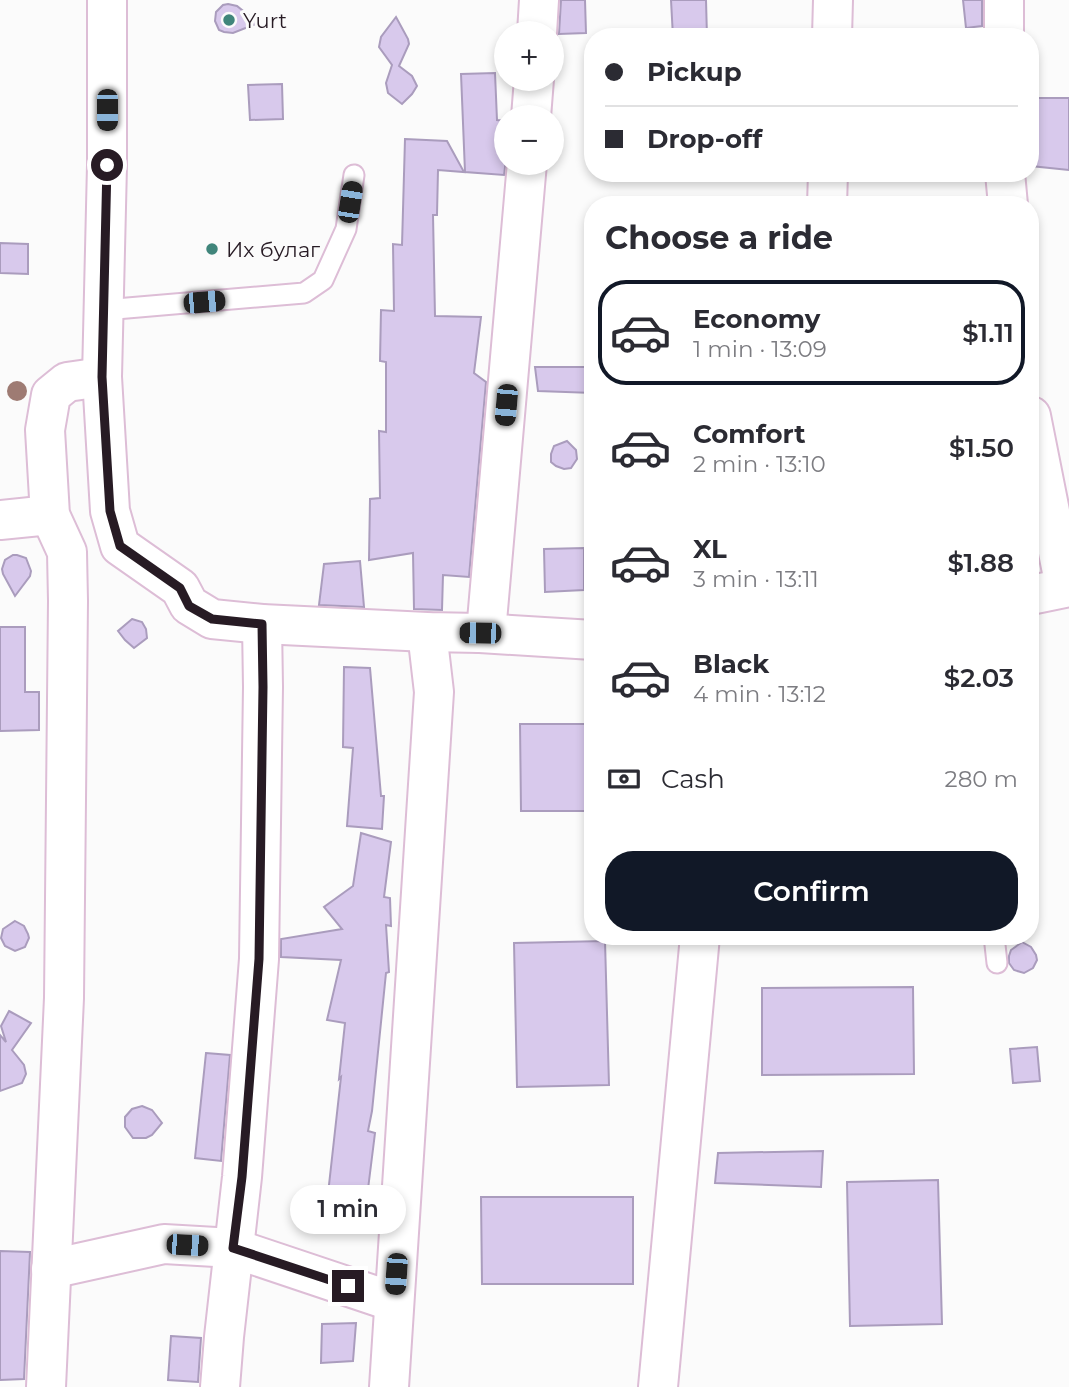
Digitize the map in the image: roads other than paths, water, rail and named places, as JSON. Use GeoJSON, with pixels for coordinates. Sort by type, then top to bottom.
{"type":"FeatureCollection","features":[{"type":"Feature","properties":{"kind":"street"},"geometry":{"type":"LineString","coordinates":[[107,0],[107,165],[102,377],[110,511],[120,546],[180,588],[189,606],[212,619],[262,624],[584,639]]}},
{"type":"Feature","properties":{"kind":"street"},"geometry":{"type":"LineString","coordinates":[[538,21],[539,0]]}},
{"type":"Feature","properties":{"kind":"street"},"geometry":{"type":"LineString","coordinates":[[832,28],[833,0]]}},
{"type":"Feature","properties":{"kind":"street"},"geometry":{"type":"LineString","coordinates":[[1004,0],[1004,28]]}},
{"type":"Feature","properties":{"kind":"street"},"geometry":{"type":"LineString","coordinates":[[480,633],[487,621],[526,175]]}},
{"type":"Feature","properties":{"kind":"street"},"geometry":{"type":"LineString","coordinates":[[46,1387],[64,998],[68,601],[66,552],[50,514],[45,430],[51,395],[67,383],[102,377]]}},
{"type":"Feature","properties":{"kind":"street"},"geometry":{"type":"LineString","coordinates":[[1039,474],[1055,589]]}},
{"type":"Feature","properties":{"kind":"street"},"geometry":{"type":"LineString","coordinates":[[0,520],[50,514]]}},
{"type":"Feature","properties":{"kind":"street"},"geometry":{"type":"LineString","coordinates":[[66,552],[120,546]]}},
{"type":"Feature","properties":{"kind":"street"},"geometry":{"type":"LineString","coordinates":[[220,1387],[242,1177],[259,959],[262,624]]}},
{"type":"Feature","properties":{"kind":"street"},"geometry":{"type":"LineString","coordinates":[[389,1387],[434,692],[427,632]]}},
{"type":"Feature","properties":{"kind":"street"},"geometry":{"type":"LineString","coordinates":[[658,1387],[699,945]]}},
{"type":"Feature","properties":{"kind":"street"},"geometry":{"type":"LineString","coordinates":[[51,1269],[164,1244],[233,1248],[394,1302]]}},
{"type":"Feature","properties":{"kind":"lane"},"geometry":{"type":"LineString","coordinates":[[104,310],[304,293],[323,279],[346,229],[355,175]]}},
{"type":"Feature","properties":{"kind":"lane"},"geometry":{"type":"LineString","coordinates":[[995,945],[996,963]]}},
{"type":"Feature","properties":{"kind":"place","name":"Yurt"},"geometry":{"type":"Point","coordinates":[229,20]}},
{"type":"Feature","properties":{"kind":"place","name":"Их булаг"},"geometry":{"type":"Point","coordinates":[212,249]}}]}
